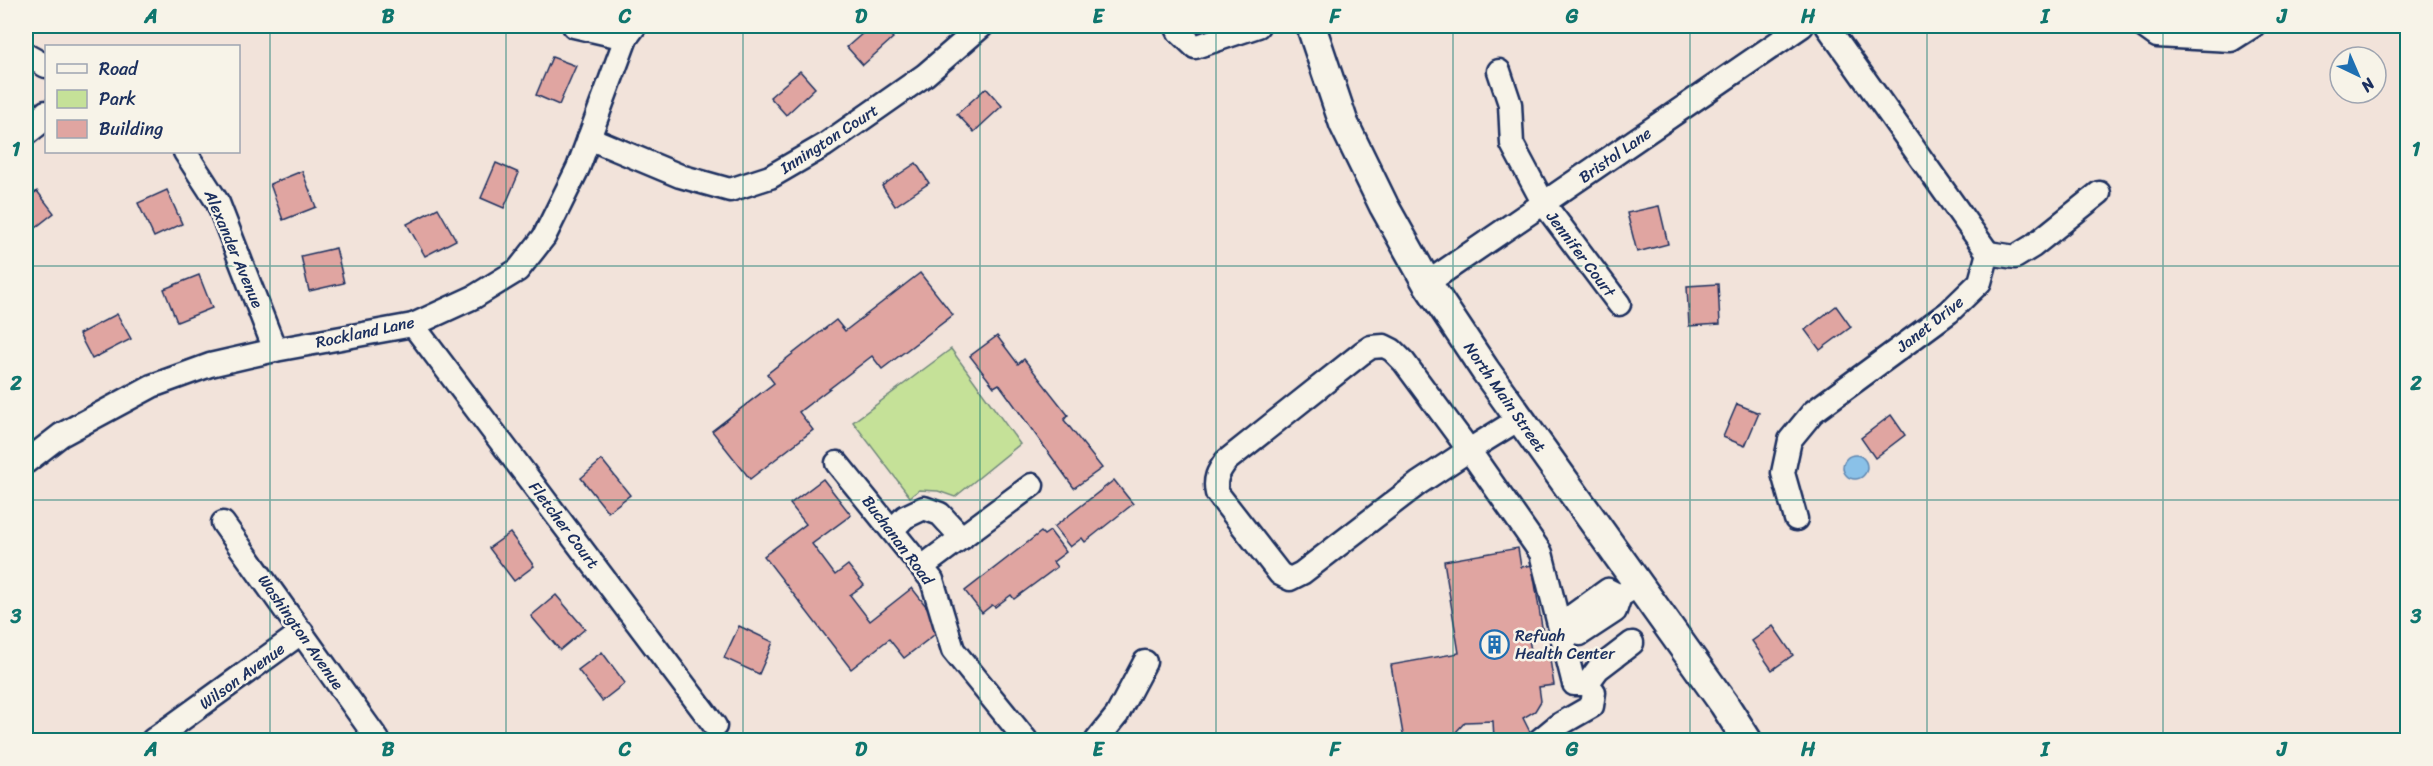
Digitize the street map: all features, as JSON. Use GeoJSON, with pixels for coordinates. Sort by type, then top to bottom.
{"type":"FeatureCollection","features":[{"type":"Feature","properties":{"kind":"main road","name":"North Main Street"},"geometry":{"type":"LineString","coordinates":[[1311,26],[1344,124],[1383,206],[1427,283],[1519,419],[1629,590],[1724,704],[1747,741]]}},
{"type":"Feature","properties":{"kind":"street"},"geometry":{"type":"LineString","coordinates":[[574,26],[630,32]]}},
{"type":"Feature","properties":{"kind":"street","name":"Innington Court"},"geometry":{"type":"LineString","coordinates":[[589,138],[680,176],[730,190],[770,177],[825,145],[925,75],[982,26]]}},
{"type":"Feature","properties":{"kind":"street"},"geometry":{"type":"LineString","coordinates":[[1176,26],[1179,32],[1195,46],[1258,26]]}},
{"type":"Feature","properties":{"kind":"street","name":"Bristol Lane"},"geometry":{"type":"LineString","coordinates":[[1427,283],[1803,26]]}},
{"type":"Feature","properties":{"kind":"street"},"geometry":{"type":"LineString","coordinates":[[1827,26],[1988,254],[2015,257],[2033,246],[2099,193]]}},
{"type":"Feature","properties":{"kind":"street"},"geometry":{"type":"LineString","coordinates":[[2143,26],[2157,36],[2230,40],[2253,26]]}},
{"type":"Feature","properties":{"kind":"street","name":"Rockland Lane"},"geometry":{"type":"LineString","coordinates":[[26,462],[62,435],[153,386],[210,365],[275,350],[412,325],[474,297],[518,270],[544,237],[579,168],[630,32]]}},
{"type":"Feature","properties":{"kind":"street"},"geometry":{"type":"LineString","coordinates":[[26,55],[45,65]]}},
{"type":"Feature","properties":{"kind":"street","name":"Jennifer Court"},"geometry":{"type":"LineString","coordinates":[[1499,71],[1510,104],[1512,144],[1544,204],[1619,304]]}},
{"type":"Feature","properties":{"kind":"street"},"geometry":{"type":"LineString","coordinates":[[26,134],[40,123],[45,114]]}},
{"type":"Feature","properties":{"kind":"street","name":"Alexander Avenue"},"geometry":{"type":"LineString","coordinates":[[186,153],[218,203],[275,350]]}},
{"type":"Feature","properties":{"kind":"street","name":"Janet Drive"},"geometry":{"type":"LineString","coordinates":[[1796,519],[1783,473],[1790,440],[1813,412],[1949,312],[1980,282],[1988,254]]}},
{"type":"Feature","properties":{"kind":"street","name":"Fletcher Court"},"geometry":{"type":"LineString","coordinates":[[412,325],[715,726]]}},
{"type":"Feature","properties":{"kind":"street"},"geometry":{"type":"LineString","coordinates":[[1519,419],[1469,450],[1419,483],[1302,573],[1290,579],[1280,574],[1217,493],[1214,483],[1217,473],[1226,460],[1371,347],[1384,346],[1392,350],[1404,362],[1469,450],[1541,553],[1580,684],[1594,692],[1595,700],[1592,706],[1557,726],[1540,741]]}},
{"type":"Feature","properties":{"kind":"street","name":"Buchanan Road"},"geometry":{"type":"LineString","coordinates":[[837,463],[932,580],[953,650],[1026,741]]}},
{"type":"Feature","properties":{"kind":"street"},"geometry":{"type":"LineString","coordinates":[[922,567],[1032,485]]}},
{"type":"Feature","properties":{"kind":"street"},"geometry":{"type":"LineString","coordinates":[[892,530],[905,517],[924,508],[940,514],[962,538]]}},
{"type":"Feature","properties":{"kind":"street","name":"Washington Avenue"},"geometry":{"type":"LineString","coordinates":[[223,523],[378,741]]}},
{"type":"Feature","properties":{"kind":"street"},"geometry":{"type":"LineString","coordinates":[[1565,631],[1572,616],[1608,590],[1629,590]]}},
{"type":"Feature","properties":{"kind":"street","name":"Wilson Avenue"},"geometry":{"type":"LineString","coordinates":[[153,741],[302,632]]}},
{"type":"Feature","properties":{"kind":"street"},"geometry":{"type":"LineString","coordinates":[[1580,684],[1632,643]]}},
{"type":"Feature","properties":{"kind":"street"},"geometry":{"type":"LineString","coordinates":[[1097,741],[1117,715],[1145,662]]}},
{"type":"Feature","properties":{"kind":"green space"},"geometry":{"type":"Polygon","coordinates":[[[951,349],[1020,444],[955,497],[938,491],[919,490],[910,497],[853,422],[951,349]]]}},
{"type":"Feature","properties":{"kind":"water"},"geometry":{"type":"Polygon","coordinates":[[[1855,455],[1864,458],[1867,467],[1864,476],[1855,479],[1846,476],[1843,467],[1846,458],[1855,455]]]}},
{"type":"Feature","properties":{"kind":"building"},"geometry":{"type":"Polygon","coordinates":[[[871,26],[882,26],[893,38],[863,65],[847,47],[871,26]]]}},
{"type":"Feature","properties":{"kind":"building"},"geometry":{"type":"Polygon","coordinates":[[[552,57],[576,66],[559,105],[536,95],[552,57]]]}},
{"type":"Feature","properties":{"kind":"building"},"geometry":{"type":"Polygon","coordinates":[[[800,71],[815,88],[786,115],[770,97],[800,71]]]}},
{"type":"Feature","properties":{"kind":"building"},"geometry":{"type":"Polygon","coordinates":[[[986,88],[1002,106],[974,132],[957,114],[986,88]]]}},
{"type":"Feature","properties":{"kind":"building"},"geometry":{"type":"Polygon","coordinates":[[[496,163],[519,173],[504,208],[481,198],[496,163]]]}},
{"type":"Feature","properties":{"kind":"building"},"geometry":{"type":"Polygon","coordinates":[[[916,163],[929,183],[895,206],[882,186],[916,163]]]}},
{"type":"Feature","properties":{"kind":"building"},"geometry":{"type":"Polygon","coordinates":[[[302,171],[316,207],[283,220],[270,184],[302,171]]]}},
{"type":"Feature","properties":{"kind":"building"},"geometry":{"type":"Polygon","coordinates":[[[167,190],[182,224],[154,237],[138,203],[167,190]]]}},
{"type":"Feature","properties":{"kind":"building"},"geometry":{"type":"Polygon","coordinates":[[[37,191],[54,213],[26,235],[26,200],[37,191]]]}},
{"type":"Feature","properties":{"kind":"building"},"geometry":{"type":"Polygon","coordinates":[[[1659,206],[1668,244],[1637,252],[1627,213],[1659,206]]]}},
{"type":"Feature","properties":{"kind":"building"},"geometry":{"type":"Polygon","coordinates":[[[438,208],[456,240],[425,256],[407,224],[438,208]]]}},
{"type":"Feature","properties":{"kind":"building"},"geometry":{"type":"Polygon","coordinates":[[[336,248],[344,283],[309,291],[301,256],[336,248]]]}},
{"type":"Feature","properties":{"kind":"building"},"geometry":{"type":"Polygon","coordinates":[[[920,273],[953,315],[882,369],[872,356],[799,412],[813,430],[750,479],[712,431],[774,383],[767,374],[836,320],[845,331],[920,273]]]}},
{"type":"Feature","properties":{"kind":"building"},"geometry":{"type":"Polygon","coordinates":[[[199,275],[212,308],[177,322],[164,289],[199,275]]]}},
{"type":"Feature","properties":{"kind":"building"},"geometry":{"type":"Polygon","coordinates":[[[1718,284],[1720,324],[1689,326],[1687,286],[1718,284]]]}},
{"type":"Feature","properties":{"kind":"building"},"geometry":{"type":"Polygon","coordinates":[[[1836,306],[1851,327],[1820,350],[1805,330],[1836,306]]]}},
{"type":"Feature","properties":{"kind":"building"},"geometry":{"type":"Polygon","coordinates":[[[117,314],[131,339],[92,359],[79,334],[117,314]]]}},
{"type":"Feature","properties":{"kind":"building"},"geometry":{"type":"Polygon","coordinates":[[[997,336],[1018,364],[1024,359],[1068,415],[1064,420],[1102,468],[1074,488],[999,384],[994,387],[970,356],[997,336]]]}},
{"type":"Feature","properties":{"kind":"building"},"geometry":{"type":"Polygon","coordinates":[[[1737,404],[1759,413],[1745,446],[1723,437],[1737,404]]]}},
{"type":"Feature","properties":{"kind":"building"},"geometry":{"type":"Polygon","coordinates":[[[1891,415],[1905,435],[1875,458],[1861,438],[1891,415]]]}},
{"type":"Feature","properties":{"kind":"building"},"geometry":{"type":"Polygon","coordinates":[[[602,460],[630,495],[608,512],[581,478],[602,460]]]}},
{"type":"Feature","properties":{"kind":"building"},"geometry":{"type":"Polygon","coordinates":[[[823,479],[851,515],[812,544],[835,575],[848,565],[864,585],[850,595],[870,621],[912,588],[943,628],[904,658],[889,639],[851,669],[764,556],[806,524],[790,504],[823,479]]]}},
{"type":"Feature","properties":{"kind":"building"},"geometry":{"type":"Polygon","coordinates":[[[1114,480],[1133,504],[1085,542],[1082,538],[1070,547],[1054,527],[1114,480]]]}},
{"type":"Feature","properties":{"kind":"building"},"geometry":{"type":"Polygon","coordinates":[[[1050,531],[1066,552],[1053,562],[1057,567],[1014,599],[1011,595],[982,613],[965,591],[1041,532],[1044,535],[1050,531]]]}},
{"type":"Feature","properties":{"kind":"building"},"geometry":{"type":"Polygon","coordinates":[[[510,533],[534,566],[514,581],[489,548],[510,533]]]}},
{"type":"Feature","properties":{"kind":"building","name":"Refuah Health Center"},"geometry":{"type":"Polygon","coordinates":[[[1518,548],[1521,567],[1532,565],[1543,633],[1528,635],[1532,655],[1549,653],[1554,685],[1539,687],[1541,701],[1535,711],[1523,718],[1531,734],[1517,740],[1498,740],[1494,739],[1493,721],[1465,722],[1456,732],[1455,740],[1404,740],[1391,665],[1459,653],[1444,561],[1518,548]]]}},
{"type":"Feature","properties":{"kind":"building"},"geometry":{"type":"Polygon","coordinates":[[[556,595],[585,629],[560,650],[531,616],[556,595]]]}},
{"type":"Feature","properties":{"kind":"building"},"geometry":{"type":"Polygon","coordinates":[[[739,626],[773,642],[759,674],[724,658],[739,626]]]}},
{"type":"Feature","properties":{"kind":"building"},"geometry":{"type":"Polygon","coordinates":[[[1773,626],[1793,655],[1772,670],[1752,641],[1773,626]]]}},
{"type":"Feature","properties":{"kind":"building"},"geometry":{"type":"Polygon","coordinates":[[[602,652],[625,683],[602,701],[578,670],[602,652]]]}},
{"type":"Feature","properties":{"kind":"place","name":"Refuah Health Center"},"geometry":{"type":"Point","coordinates":[1494,644]}}]}
